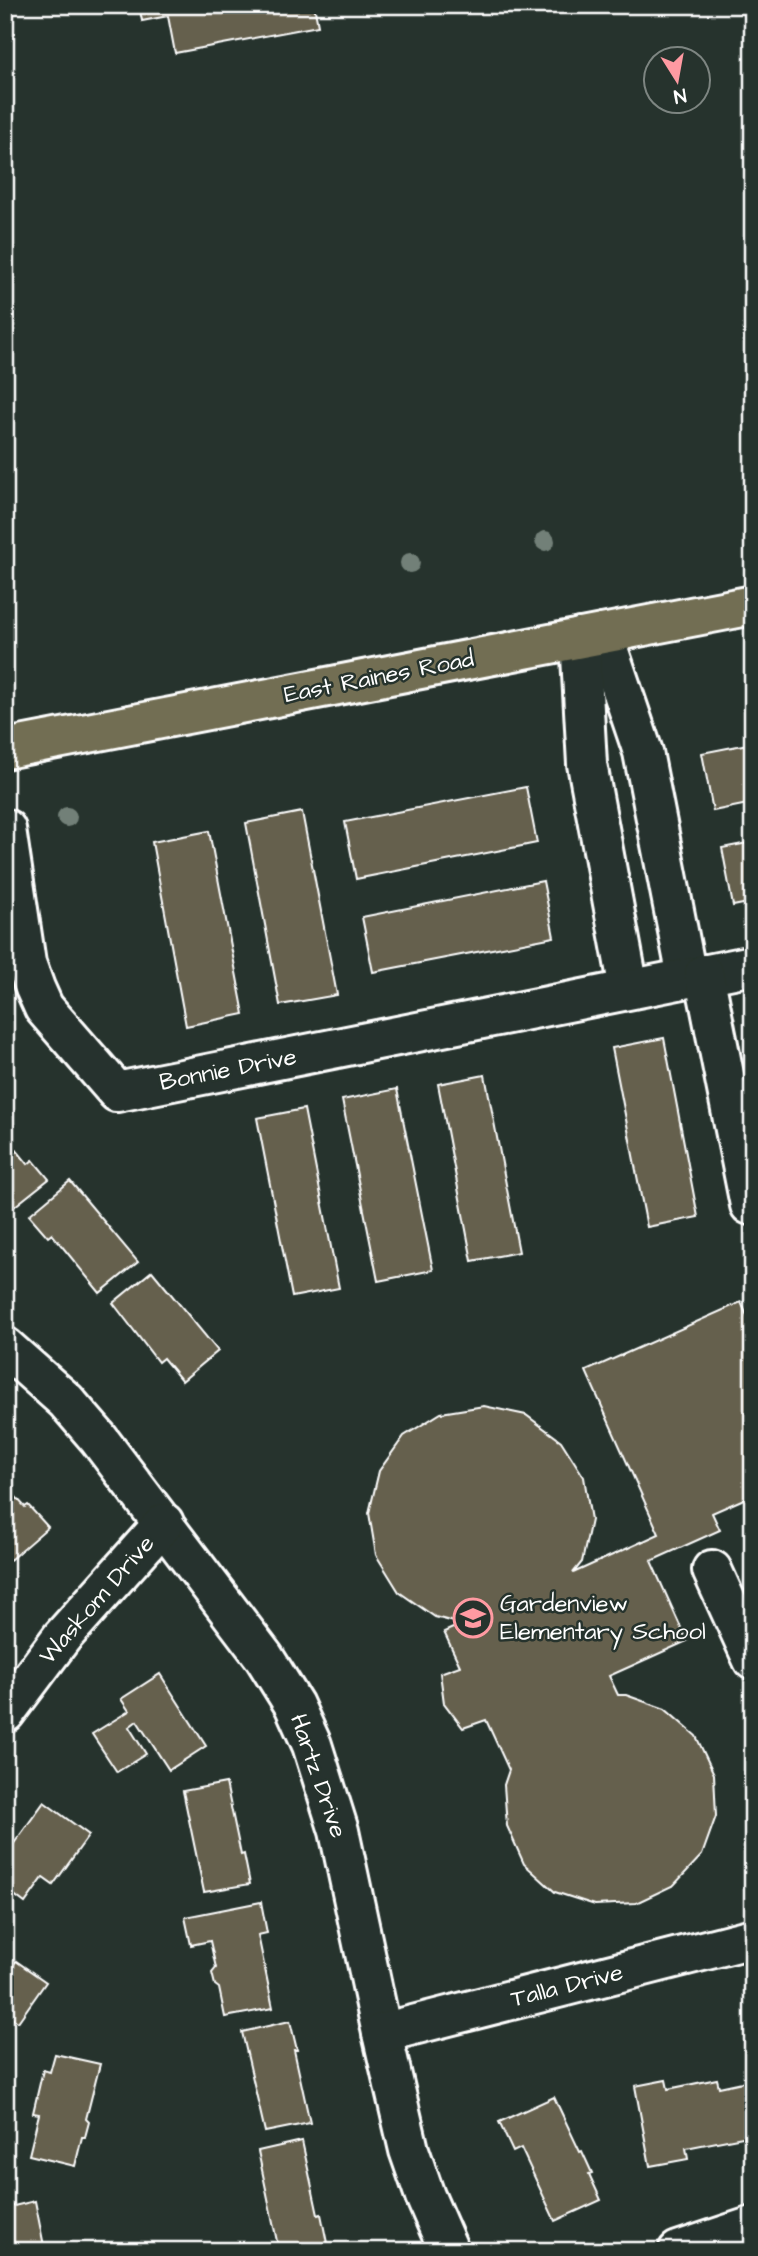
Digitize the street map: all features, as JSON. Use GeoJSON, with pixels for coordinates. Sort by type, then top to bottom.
{"type":"FeatureCollection","features":[{"type":"Feature","properties":{"kind":"main road","name":"East Raines Road"},"geometry":{"type":"LineString","coordinates":[[5,749],[753,605]]}},
{"type":"Feature","properties":{"kind":"street"},"geometry":{"type":"LineString","coordinates":[[592,636],[643,752],[750,1205]]}},
{"type":"Feature","properties":{"kind":"street"},"geometry":{"type":"LineString","coordinates":[[592,636],[587,764],[629,989]]}},
{"type":"Feature","properties":{"kind":"street","name":"Bonnie Drive"},"geometry":{"type":"LineString","coordinates":[[6,829],[26,963],[35,988],[44,1008],[117,1092],[753,965]]}},
{"type":"Feature","properties":{"kind":"street","name":"Hartz Drive"},"geometry":{"type":"LineString","coordinates":[[5,1347],[66,1401],[164,1523],[264,1657],[294,1705],[312,1745],[339,1831],[410,2150],[425,2196],[449,2251]]}},
{"type":"Feature","properties":{"kind":"street","name":"Waskom Drive"},"geometry":{"type":"LineString","coordinates":[[5,1713],[62,1637],[164,1523]]}},
{"type":"Feature","properties":{"kind":"street"},"geometry":{"type":"LineString","coordinates":[[712,1570],[753,1660]]}},
{"type":"Feature","properties":{"kind":"street","name":"Talla Drive"},"geometry":{"type":"LineString","coordinates":[[382,2033],[753,1938]]}},
{"type":"Feature","properties":{"kind":"street"},"geometry":{"type":"LineString","coordinates":[[678,2251],[753,2226]]}},
{"type":"Feature","properties":{"kind":"building"},"geometry":{"type":"Polygon","coordinates":[[[139,5],[314,5],[318,26],[175,53],[168,16],[142,21],[139,5]]]}},
{"type":"Feature","properties":{"kind":"building"},"geometry":{"type":"Polygon","coordinates":[[[753,743],[753,803],[713,811],[702,753],[753,743]]]}},
{"type":"Feature","properties":{"kind":"building"},"geometry":{"type":"Polygon","coordinates":[[[526,787],[537,843],[356,879],[345,822],[526,787]]]}},
{"type":"Feature","properties":{"kind":"building"},"geometry":{"type":"Polygon","coordinates":[[[302,812],[337,995],[280,1005],[246,823],[302,812]]]}},
{"type":"Feature","properties":{"kind":"building"},"geometry":{"type":"Polygon","coordinates":[[[209,831],[244,1014],[186,1026],[152,842],[209,831]]]}},
{"type":"Feature","properties":{"kind":"building"},"geometry":{"type":"Polygon","coordinates":[[[753,842],[753,902],[733,906],[722,848],[753,842]]]}},
{"type":"Feature","properties":{"kind":"building"},"geometry":{"type":"Polygon","coordinates":[[[543,881],[554,937],[373,972],[362,917],[543,881]]]}},
{"type":"Feature","properties":{"kind":"building"},"geometry":{"type":"Polygon","coordinates":[[[664,1038],[698,1217],[647,1227],[612,1048],[664,1038]]]}},
{"type":"Feature","properties":{"kind":"building"},"geometry":{"type":"Polygon","coordinates":[[[485,1075],[519,1252],[472,1261],[438,1084],[485,1075]]]}},
{"type":"Feature","properties":{"kind":"building"},"geometry":{"type":"Polygon","coordinates":[[[397,1089],[433,1270],[378,1281],[342,1100],[397,1089]]]}},
{"type":"Feature","properties":{"kind":"building"},"geometry":{"type":"Polygon","coordinates":[[[304,1109],[339,1288],[292,1297],[257,1118],[304,1109]]]}},
{"type":"Feature","properties":{"kind":"building"},"geometry":{"type":"Polygon","coordinates":[[[5,1136],[28,1164],[33,1160],[49,1179],[5,1214],[5,1136]]]}},
{"type":"Feature","properties":{"kind":"building"},"geometry":{"type":"Polygon","coordinates":[[[70,1181],[138,1262],[100,1293],[52,1234],[48,1237],[29,1215],[70,1181]]]}},
{"type":"Feature","properties":{"kind":"building"},"geometry":{"type":"Polygon","coordinates":[[[152,1271],[218,1351],[182,1381],[163,1358],[158,1362],[113,1303],[152,1271]]]}},
{"type":"Feature","properties":{"kind":"building"},"geometry":{"type":"Polygon","coordinates":[[[741,1302],[753,1329],[753,1495],[712,1513],[720,1530],[651,1561],[687,1641],[609,1676],[618,1695],[626,1695],[665,1709],[696,1736],[714,1774],[716,1816],[702,1855],[674,1885],[636,1903],[595,1905],[555,1892],[524,1864],[507,1826],[504,1785],[509,1770],[486,1720],[463,1728],[444,1703],[440,1673],[460,1666],[444,1632],[462,1624],[435,1617],[399,1592],[376,1555],[369,1513],[379,1471],[404,1436],[441,1413],[484,1406],[526,1415],[561,1441],[584,1477],[591,1520],[582,1562],[573,1573],[659,1534],[586,1371],[741,1302]]]}},
{"type":"Feature","properties":{"kind":"building"},"geometry":{"type":"Polygon","coordinates":[[[5,1485],[48,1527],[10,1560],[5,1555],[5,1485]]]}},
{"type":"Feature","properties":{"kind":"building"},"geometry":{"type":"Polygon","coordinates":[[[160,1674],[206,1746],[169,1770],[137,1721],[129,1727],[146,1754],[117,1772],[92,1734],[129,1711],[121,1699],[160,1674]]]}},
{"type":"Feature","properties":{"kind":"building"},"geometry":{"type":"Polygon","coordinates":[[[226,1783],[250,1884],[204,1892],[183,1791],[226,1783]]]}},
{"type":"Feature","properties":{"kind":"building"},"geometry":{"type":"Polygon","coordinates":[[[44,1802],[89,1835],[53,1885],[43,1878],[25,1903],[5,1888],[5,1859],[44,1802]]]}},
{"type":"Feature","properties":{"kind":"building"},"geometry":{"type":"Polygon","coordinates":[[[261,1902],[267,1933],[258,1935],[273,2008],[225,2017],[219,1988],[215,1985],[212,1973],[216,1968],[210,1941],[191,1945],[185,1917],[261,1902]]]}},
{"type":"Feature","properties":{"kind":"building"},"geometry":{"type":"Polygon","coordinates":[[[5,1953],[9,1955],[6,1959],[14,1964],[16,1961],[46,1982],[18,2022],[5,2014],[5,1953]]]}},
{"type":"Feature","properties":{"kind":"building"},"geometry":{"type":"Polygon","coordinates":[[[290,2021],[310,2123],[265,2132],[242,2032],[290,2021]]]}},
{"type":"Feature","properties":{"kind":"building"},"geometry":{"type":"Polygon","coordinates":[[[55,2054],[100,2064],[86,2119],[89,2122],[85,2137],[82,2137],[75,2166],[29,2155],[39,2114],[33,2113],[43,2070],[50,2072],[55,2054]]]}},
{"type":"Feature","properties":{"kind":"building"},"geometry":{"type":"Polygon","coordinates":[[[717,2079],[719,2087],[747,2081],[753,2109],[753,2135],[686,2148],[688,2159],[650,2166],[635,2086],[666,2080],[668,2089],[717,2079]]]}},
{"type":"Feature","properties":{"kind":"building"},"geometry":{"type":"Polygon","coordinates":[[[554,2097],[580,2152],[582,2151],[601,2200],[555,2221],[521,2148],[513,2152],[499,2122],[554,2097]]]}},
{"type":"Feature","properties":{"kind":"building"},"geometry":{"type":"Polygon","coordinates":[[[302,2141],[327,2243],[279,2251],[258,2151],[302,2141]]]}},
{"type":"Feature","properties":{"kind":"building"},"geometry":{"type":"Polygon","coordinates":[[[35,2201],[44,2246],[22,2251],[5,2251],[5,2208],[35,2201]]]}},
{"type":"Feature","properties":{"kind":"place","name":"Gardenview Elementary School"},"geometry":{"type":"Point","coordinates":[473,1618]}}]}
